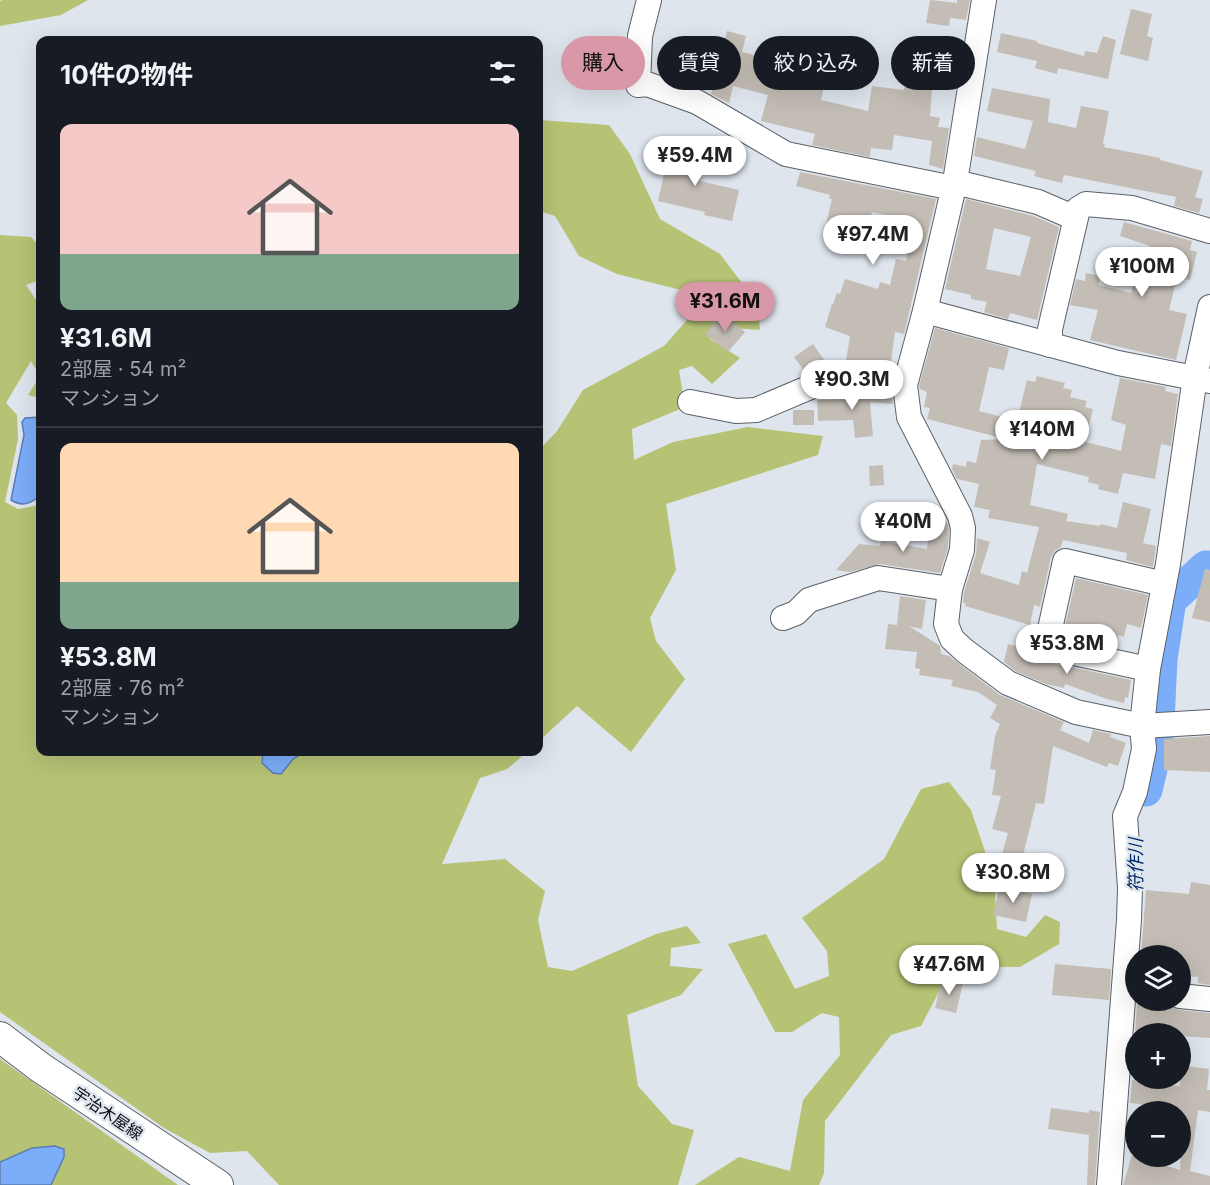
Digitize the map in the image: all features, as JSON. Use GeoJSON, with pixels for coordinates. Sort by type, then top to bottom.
{"type":"FeatureCollection","features":[{"type":"Feature","properties":{"kind":"main road","name":"宇治木屋線"},"geometry":{"type":"LineString","coordinates":[[0,1037],[60,1080],[218,1185]]}},
{"type":"Feature","properties":{"kind":"street"},"geometry":{"type":"LineString","coordinates":[[649,0],[640,36],[638,85],[647,84],[697,102],[786,154],[1038,202],[1075,218]]}},
{"type":"Feature","properties":{"kind":"street"},"geometry":{"type":"LineString","coordinates":[[984,0],[954,185],[925,311],[905,385],[909,417],[960,516],[963,528],[962,549],[951,589],[946,624],[952,639],[1008,683],[1076,712],[1142,726],[1210,722]]}},
{"type":"Feature","properties":{"kind":"street"},"geometry":{"type":"LineString","coordinates":[[1050,345],[1050,329],[1078,209],[1086,204],[1132,208],[1210,231]]}},
{"type":"Feature","properties":{"kind":"street"},"geometry":{"type":"LineString","coordinates":[[1128,945],[1130,888],[1125,816],[1135,792],[1144,749],[1142,726],[1148,669],[1188,436],[1202,379],[1210,307]]}},
{"type":"Feature","properties":{"kind":"street"},"geometry":{"type":"LineString","coordinates":[[925,311],[1118,363],[1202,379]]}},
{"type":"Feature","properties":{"kind":"street"},"geometry":{"type":"LineString","coordinates":[[690,402],[736,411],[756,410],[827,380],[850,376],[905,385]]}},
{"type":"Feature","properties":{"kind":"street"},"geometry":{"type":"LineString","coordinates":[[1148,669],[1046,647],[1065,561],[1164,584]]}},
{"type":"Feature","properties":{"kind":"street"},"geometry":{"type":"LineString","coordinates":[[783,618],[796,613],[808,600],[878,578],[951,589]]}},
{"type":"Feature","properties":{"kind":"street"},"geometry":{"type":"LineString","coordinates":[[1191,997],[1210,999]]}},
{"type":"Feature","properties":{"kind":"street"},"geometry":{"type":"LineString","coordinates":[[1109,1185],[1125,1011]]}},
{"type":"Feature","properties":{"kind":"green space"},"geometry":{"type":"Polygon","coordinates":[[[88,0],[61,15],[0,26],[0,1],[88,0]]]}},
{"type":"Feature","properties":{"kind":"green space"},"geometry":{"type":"Polygon","coordinates":[[[543,120],[609,125],[630,154],[660,219],[720,254],[758,304],[760,330],[717,327],[710,339],[740,358],[712,384],[692,366],[679,370],[685,407],[632,429],[634,460],[673,442],[748,427],[823,436],[818,455],[666,504],[676,570],[650,618],[656,641],[685,679],[631,752],[577,706],[543,737],[543,446],[557,431],[583,390],[664,346],[702,303],[697,294],[617,274],[579,256],[555,216],[543,212],[543,120]]]}},
{"type":"Feature","properties":{"kind":"green space"},"geometry":{"type":"Polygon","coordinates":[[[0,235],[31,237],[36,243],[36,281],[26,285],[36,300],[36,369],[31,361],[6,403],[17,415],[18,439],[5,502],[18,509],[36,506],[36,756],[263,756],[262,763],[293,759],[298,756],[522,756],[507,769],[480,778],[442,864],[505,859],[545,891],[538,920],[548,967],[572,971],[656,934],[687,926],[701,943],[671,948],[670,966],[703,969],[681,995],[627,1015],[638,1086],[672,1124],[694,1130],[678,1185],[279,1185],[247,1151],[210,1153],[164,1128],[0,1012],[0,235]]]}},
{"type":"Feature","properties":{"kind":"green space"},"geometry":{"type":"Polygon","coordinates":[[[36,382],[36,397],[28,395],[36,382]]]}},
{"type":"Feature","properties":{"kind":"green space"},"geometry":{"type":"Polygon","coordinates":[[[949,782],[971,810],[994,878],[997,929],[1026,937],[1045,915],[1060,922],[1059,944],[1020,967],[952,967],[921,1026],[891,1035],[825,1121],[824,1173],[819,1185],[695,1185],[739,1157],[790,1171],[803,1100],[840,1055],[839,1017],[822,1013],[792,1032],[775,1032],[728,944],[766,934],[795,989],[829,976],[827,951],[802,918],[884,859],[921,789],[949,782]]]}},
{"type":"Feature","properties":{"kind":"green space"},"geometry":{"type":"Polygon","coordinates":[[[0,1059],[178,1185],[51,1185],[64,1156],[32,1148],[0,1162],[0,1059]]]}},
{"type":"Feature","properties":{"kind":"water"},"geometry":{"type":"Polygon","coordinates":[[[36,417],[36,499],[22,504],[11,500],[24,435],[22,422],[25,418],[36,417]]]}},
{"type":"Feature","properties":{"kind":"water"},"geometry":{"type":"Polygon","coordinates":[[[263,756],[298,756],[281,774],[273,773],[262,763],[263,756]]]}},
{"type":"Feature","properties":{"kind":"water"},"geometry":{"type":"Polygon","coordinates":[[[55,1146],[64,1149],[64,1157],[51,1185],[0,1185],[0,1162],[32,1148],[55,1146]]]}},
{"type":"Feature","properties":{"kind":"building"},"geometry":{"type":"Polygon","coordinates":[[[930,0],[957,3],[957,0],[970,0],[966,20],[950,18],[949,26],[926,23],[930,0]]]}},
{"type":"Feature","properties":{"kind":"building"},"geometry":{"type":"Polygon","coordinates":[[[1131,9],[1152,14],[1147,36],[1153,38],[1148,61],[1120,54],[1131,9]]]}},
{"type":"Feature","properties":{"kind":"building"},"geometry":{"type":"Polygon","coordinates":[[[727,31],[746,36],[742,52],[753,55],[753,90],[823,90],[821,100],[868,111],[871,90],[879,90],[879,87],[891,90],[932,90],[930,116],[940,118],[938,127],[949,128],[943,169],[929,165],[932,141],[894,135],[892,150],[871,148],[870,157],[812,145],[815,134],[761,121],[768,95],[741,88],[741,36],[726,36],[727,31]]]}},
{"type":"Feature","properties":{"kind":"building"},"geometry":{"type":"Polygon","coordinates":[[[1001,33],[1037,41],[1037,43],[1084,56],[1085,51],[1097,53],[1103,36],[1116,40],[1108,79],[1058,68],[1057,74],[1035,68],[1037,61],[997,52],[1001,33]]]}},
{"type":"Feature","properties":{"kind":"building"},"geometry":{"type":"Polygon","coordinates":[[[992,88],[1050,99],[1048,122],[1076,128],[1081,106],[1109,111],[1104,147],[1160,158],[1160,160],[1203,171],[1195,197],[1203,199],[1199,213],[1174,206],[1176,197],[1064,175],[1062,183],[1034,176],[1036,171],[974,156],[977,137],[1025,149],[1033,121],[987,111],[992,88]]]}},
{"type":"Feature","properties":{"kind":"building"},"geometry":{"type":"Polygon","coordinates":[[[712,90],[732,90],[729,103],[711,94],[712,90]]]}},
{"type":"Feature","properties":{"kind":"building"},"geometry":{"type":"Polygon","coordinates":[[[670,147],[706,154],[700,181],[739,190],[732,221],[658,201],[670,147]]]}},
{"type":"Feature","properties":{"kind":"building"},"geometry":{"type":"Polygon","coordinates":[[[800,172],[936,199],[904,334],[895,332],[890,368],[846,361],[850,336],[825,327],[832,304],[837,293],[840,294],[845,279],[878,289],[880,282],[890,285],[896,259],[906,261],[914,221],[872,212],[864,243],[824,233],[832,199],[829,199],[830,195],[796,186],[800,172]]]}},
{"type":"Feature","properties":{"kind":"building"},"geometry":{"type":"Polygon","coordinates":[[[966,199],[1033,216],[1059,227],[1037,320],[1010,313],[1008,319],[984,312],[987,302],[971,299],[971,295],[945,289],[966,199]],[[994,228],[986,269],[1020,276],[1031,237],[994,228]]]}},
{"type":"Feature","properties":{"kind":"building"},"geometry":{"type":"Polygon","coordinates":[[[1124,222],[1192,241],[1190,250],[1197,252],[1190,280],[1177,278],[1169,310],[1187,314],[1176,360],[1090,340],[1098,310],[1070,305],[1076,279],[1085,281],[1086,273],[1100,276],[1099,285],[1131,293],[1136,273],[1143,275],[1150,246],[1120,236],[1124,222]]]}},
{"type":"Feature","properties":{"kind":"building"},"geometry":{"type":"Polygon","coordinates":[[[722,313],[745,332],[728,352],[705,334],[722,313]]]}},
{"type":"Feature","properties":{"kind":"building"},"geometry":{"type":"Polygon","coordinates":[[[935,328],[1009,348],[1004,370],[989,367],[979,411],[1017,421],[1027,380],[1035,382],[1037,376],[1065,383],[1063,388],[1072,390],[1070,397],[1087,401],[1085,407],[1093,409],[1085,442],[1121,451],[1126,425],[1111,420],[1120,378],[1166,387],[1165,391],[1178,394],[1171,446],[1161,444],[1155,479],[1123,473],[1118,494],[1098,489],[1099,485],[1088,482],[1089,477],[1037,464],[1030,505],[1068,514],[1066,521],[1117,528],[1123,502],[1151,509],[1143,543],[1156,546],[1153,567],[1126,560],[1127,553],[1063,540],[1061,547],[1051,557],[1040,607],[1034,605],[1030,625],[965,606],[964,592],[976,554],[977,538],[990,542],[980,573],[1019,585],[1022,571],[1027,573],[1039,527],[988,518],[990,510],[974,507],[979,484],[957,479],[952,469],[953,464],[966,467],[967,461],[976,463],[981,440],[1006,439],[927,419],[930,408],[924,407],[927,392],[919,386],[935,328]]]}},
{"type":"Feature","properties":{"kind":"building"},"geometry":{"type":"Polygon","coordinates":[[[813,344],[827,364],[806,373],[794,357],[813,344]]]}},
{"type":"Feature","properties":{"kind":"building"},"geometry":{"type":"Polygon","coordinates":[[[854,391],[892,397],[893,404],[870,402],[873,436],[855,438],[853,420],[818,421],[817,400],[853,399],[854,391]]]}},
{"type":"Feature","properties":{"kind":"building"},"geometry":{"type":"Polygon","coordinates":[[[793,410],[814,410],[814,425],[793,425],[793,410]]]}},
{"type":"Feature","properties":{"kind":"building"},"geometry":{"type":"Polygon","coordinates":[[[883,465],[884,485],[870,486],[869,466],[883,465]]]}},
{"type":"Feature","properties":{"kind":"building"},"geometry":{"type":"Polygon","coordinates":[[[930,521],[947,523],[949,529],[948,548],[940,573],[880,564],[850,572],[836,570],[859,544],[880,546],[881,541],[927,549],[930,521]]]}},
{"type":"Feature","properties":{"kind":"building"},"geometry":{"type":"Polygon","coordinates":[[[1205,569],[1210,570],[1210,622],[1192,618],[1205,569]]]}},
{"type":"Feature","properties":{"kind":"building"},"geometry":{"type":"Polygon","coordinates":[[[1076,578],[1148,595],[1141,628],[1127,624],[1124,637],[1118,635],[1115,647],[1084,641],[1085,634],[1064,631],[1076,578]]]}},
{"type":"Feature","properties":{"kind":"building"},"geometry":{"type":"Polygon","coordinates":[[[900,596],[926,600],[922,629],[909,626],[940,646],[941,654],[949,656],[1000,695],[1064,722],[1060,730],[1089,743],[1093,730],[1111,734],[1110,737],[1126,743],[1118,766],[1109,763],[1107,767],[1053,746],[1044,804],[1036,803],[1022,859],[1002,854],[1008,833],[992,829],[1001,796],[992,795],[996,770],[990,769],[995,736],[1000,724],[990,718],[997,705],[978,692],[951,686],[953,680],[919,675],[920,669],[915,668],[917,652],[885,649],[888,624],[897,625],[900,596]]]}},
{"type":"Feature","properties":{"kind":"building"},"geometry":{"type":"Polygon","coordinates":[[[1008,644],[1032,651],[1043,661],[1131,680],[1128,698],[1125,697],[1124,703],[1107,699],[1065,684],[1064,688],[1046,684],[1015,671],[1004,662],[1008,644]]]}},
{"type":"Feature","properties":{"kind":"building"},"geometry":{"type":"Polygon","coordinates":[[[1210,736],[1210,772],[1164,770],[1164,739],[1210,736]]]}},
{"type":"Feature","properties":{"kind":"building"},"geometry":{"type":"Polygon","coordinates":[[[1191,882],[1210,885],[1210,985],[1198,983],[1198,977],[1191,977],[1191,945],[1142,945],[1146,890],[1189,894],[1191,882]]]}},
{"type":"Feature","properties":{"kind":"building"},"geometry":{"type":"Polygon","coordinates":[[[1000,886],[1032,894],[1026,922],[993,915],[1000,886]]]}},
{"type":"Feature","properties":{"kind":"building"},"geometry":{"type":"Polygon","coordinates":[[[1055,964],[1111,969],[1109,1000],[1052,995],[1055,964]]]}},
{"type":"Feature","properties":{"kind":"building"},"geometry":{"type":"Polygon","coordinates":[[[942,978],[963,983],[956,1013],[935,1008],[942,978]]]}},
{"type":"Feature","properties":{"kind":"building"},"geometry":{"type":"Polygon","coordinates":[[[1136,1011],[1210,1013],[1210,1038],[1191,1037],[1191,1023],[1136,1023],[1136,1011]]]}},
{"type":"Feature","properties":{"kind":"building"},"geometry":{"type":"Polygon","coordinates":[[[1191,1067],[1209,1069],[1207,1090],[1210,1090],[1210,1112],[1198,1110],[1191,1163],[1191,1101],[1130,1101],[1131,1089],[1191,1089],[1191,1067]]]}},
{"type":"Feature","properties":{"kind":"building"},"geometry":{"type":"Polygon","coordinates":[[[1051,1108],[1089,1113],[1089,1110],[1100,1112],[1095,1185],[1087,1185],[1089,1135],[1048,1129],[1051,1108]]]}},
{"type":"Feature","properties":{"kind":"building"},"geometry":{"type":"Polygon","coordinates":[[[1128,1167],[1170,1167],[1180,1170],[1180,1167],[1191,1167],[1190,1171],[1210,1176],[1210,1185],[1123,1185],[1128,1167]]]}},
{"type":"Feature","properties":{"kind":"waterway","name":"符作川"},"geometry":{"type":"LineString","coordinates":[[1146,790],[1157,743],[1161,659],[1170,600],[1206,567],[1210,567]]}}]}
